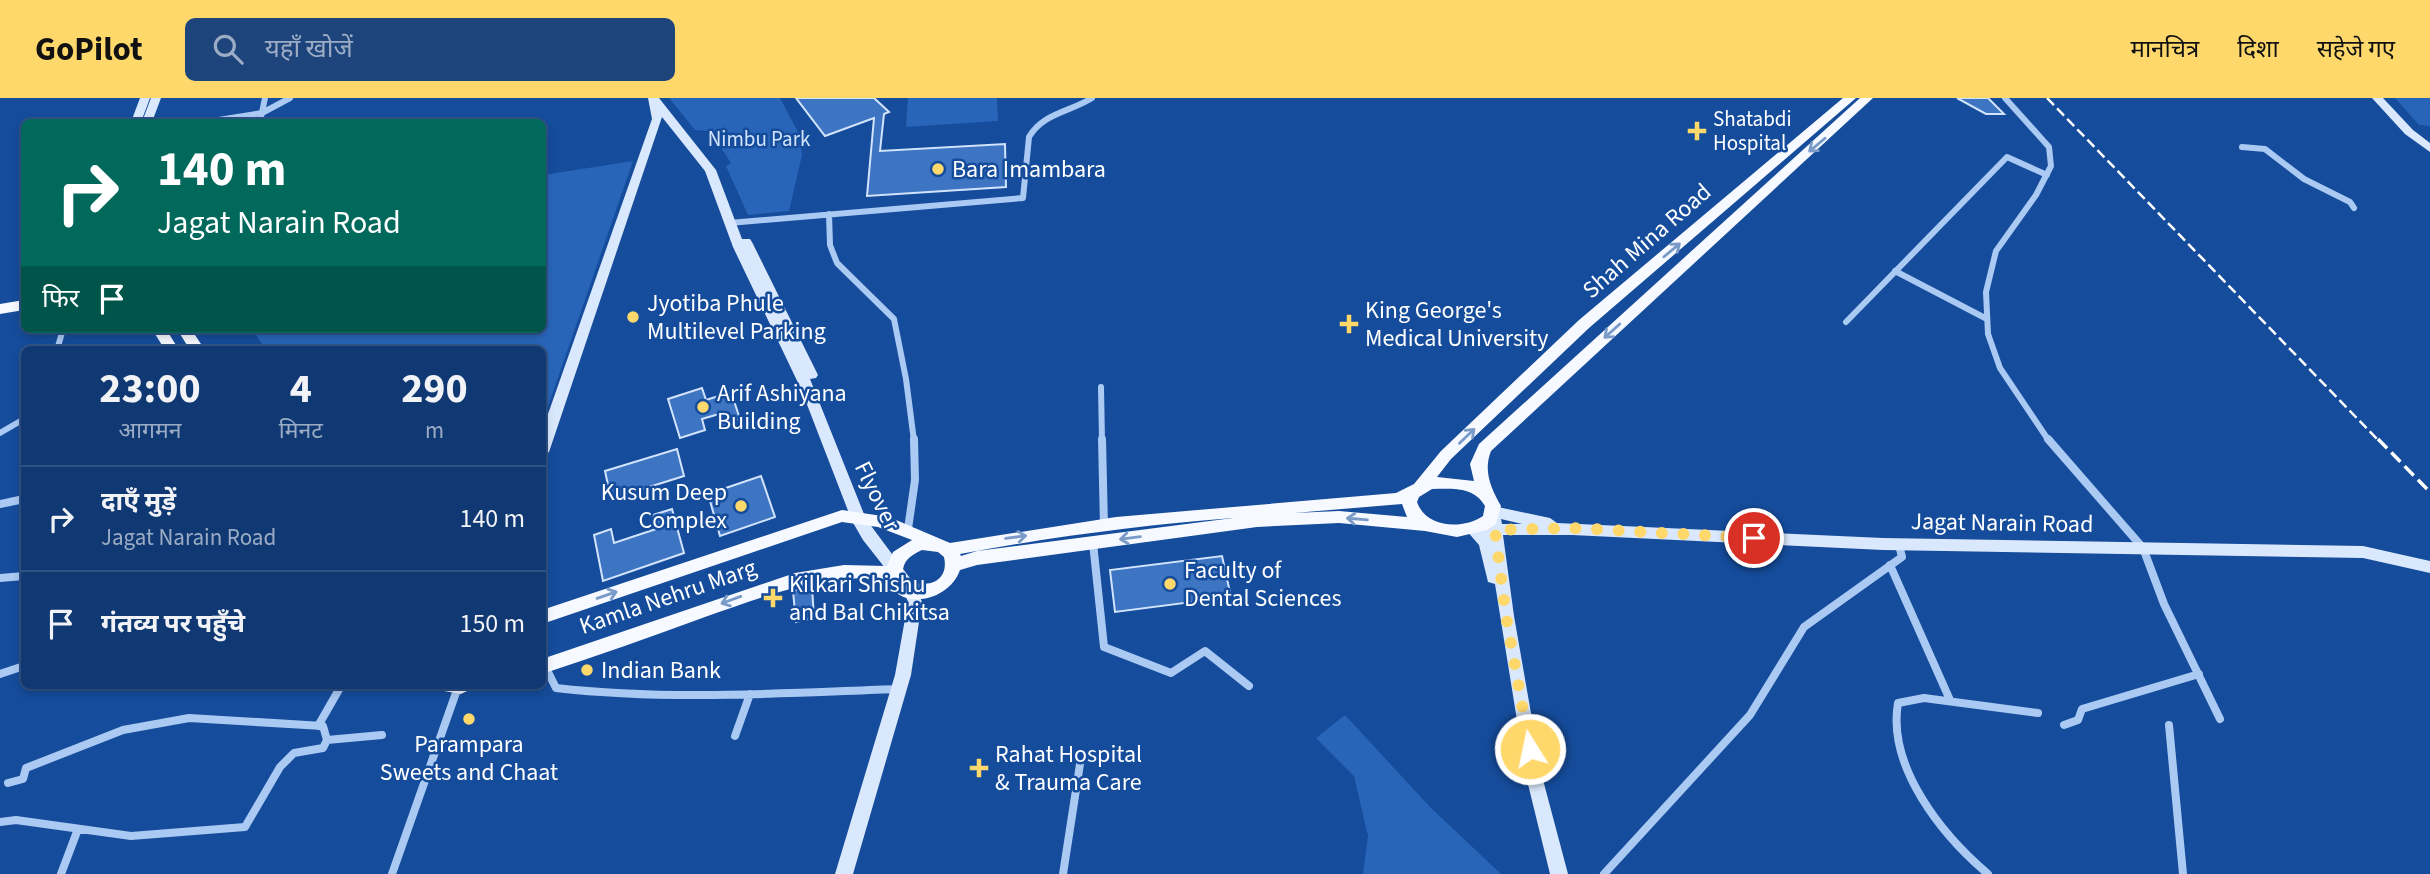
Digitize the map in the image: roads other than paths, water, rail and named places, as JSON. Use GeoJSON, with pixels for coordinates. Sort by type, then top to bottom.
{"type":"FeatureCollection","features":[{"type":"Feature","properties":{"kind":"main road","name":"Shah Mina Road"},"geometry":{"type":"LineString","coordinates":[[1416,489],[1446,455],[1542,364],[1850,98]]}},
{"type":"Feature","properties":{"kind":"main road","name":"Shah Mina Road"},"geometry":{"type":"LineString","coordinates":[[1485,493],[1478,464],[1484,448],[1867,98]]}},
{"type":"Feature","properties":{"kind":"main road"},"geometry":{"type":"LineString","coordinates":[[1780,156],[1796,163]]}},
{"type":"Feature","properties":{"kind":"main road"},"geometry":{"type":"LineString","coordinates":[[1704,222],[1721,230]]}},
{"type":"Feature","properties":{"kind":"main road"},"geometry":{"type":"LineString","coordinates":[[1650,268],[1670,278]]}},
{"type":"Feature","properties":{"kind":"main road"},"geometry":{"type":"LineString","coordinates":[[0,309],[21,310]]}},
{"type":"Feature","properties":{"kind":"main road"},"geometry":{"type":"LineString","coordinates":[[0,316],[21,310]]}},
{"type":"Feature","properties":{"kind":"main road"},"geometry":{"type":"LineString","coordinates":[[1542,364],[1563,375]]}},
{"type":"Feature","properties":{"kind":"main road"},"geometry":{"type":"LineString","coordinates":[[546,616],[842,516],[870,516],[908,529],[952,557],[977,558],[1093,542],[1204,522],[1397,499],[1429,483],[1463,484],[1485,493],[1492,502],[1493,512],[1484,526],[1473,530],[1339,517],[1204,522],[1104,527],[1005,538],[952,557]]}},
{"type":"Feature","properties":{"kind":"main road"},"geometry":{"type":"LineString","coordinates":[[1416,489],[1409,502],[1410,510],[1425,525]]}},
{"type":"Feature","properties":{"kind":"main road"},"geometry":{"type":"LineString","coordinates":[[932,543],[912,547],[901,554],[893,573],[896,582],[904,589],[927,593],[948,581],[954,573],[952,557]]}},
{"type":"Feature","properties":{"kind":"main road","name":"Kamla Nehru Marg"},"geometry":{"type":"LineString","coordinates":[[546,666],[792,580],[840,572],[876,570],[893,573]]}},
{"type":"Feature","properties":{"kind":"street"},"geometry":{"type":"LineString","coordinates":[[138,119],[149,98]]}},
{"type":"Feature","properties":{"kind":"street"},"geometry":{"type":"LineString","coordinates":[[147,119],[149,98]]}},
{"type":"Feature","properties":{"kind":"street"},"geometry":{"type":"LineString","coordinates":[[260,119],[265,98]]}},
{"type":"Feature","properties":{"kind":"street"},"geometry":{"type":"LineString","coordinates":[[234,119],[261,113],[290,98]]}},
{"type":"Feature","properties":{"kind":"street"},"geometry":{"type":"LineString","coordinates":[[546,440],[657,119],[653,98]]}},
{"type":"Feature","properties":{"kind":"street","name":"Flyover"},"geometry":{"type":"LineString","coordinates":[[653,98],[710,170],[739,247],[808,389],[859,521],[910,589],[915,602],[903,675],[844,874]]}},
{"type":"Feature","properties":{"kind":"street"},"geometry":{"type":"LineString","coordinates":[[729,223],[1023,198],[1028,137],[1032,129],[1043,119],[1083,105],[1092,98]]}},
{"type":"Feature","properties":{"kind":"street"},"geometry":{"type":"LineString","coordinates":[[2005,98],[2049,147],[2051,166],[2036,195],[1996,251],[1986,292],[1988,334],[2000,369],[2059,454],[2143,548],[2164,604],[2220,719]]}},
{"type":"Feature","properties":{"kind":"street"},"geometry":{"type":"LineString","coordinates":[[2377,98],[2409,132],[2430,149]]}},
{"type":"Feature","properties":{"kind":"street"},"geometry":{"type":"LineString","coordinates":[[2242,147],[2265,149],[2304,179],[2350,202],[2354,208]]}},
{"type":"Feature","properties":{"kind":"street"},"geometry":{"type":"LineString","coordinates":[[1846,322],[2007,157],[2047,175]]}},
{"type":"Feature","properties":{"kind":"street"},"geometry":{"type":"LineString","coordinates":[[828,214],[830,245],[838,263],[894,319],[898,330],[912,424],[916,500],[908,529]]}},
{"type":"Feature","properties":{"kind":"street"},"geometry":{"type":"LineString","coordinates":[[729,223],[748,244],[797,342],[819,394],[842,516]]}},
{"type":"Feature","properties":{"kind":"street"},"geometry":{"type":"LineString","coordinates":[[1895,271],[1987,318]]}},
{"type":"Feature","properties":{"kind":"street"},"geometry":{"type":"LineString","coordinates":[[1101,387],[1104,527]]}},
{"type":"Feature","properties":{"kind":"street"},"geometry":{"type":"LineString","coordinates":[[0,433],[21,421]]}},
{"type":"Feature","properties":{"kind":"street"},"geometry":{"type":"LineString","coordinates":[[0,504],[21,500]]}},
{"type":"Feature","properties":{"kind":"street"},"geometry":{"type":"LineString","coordinates":[[1493,512],[1506,616],[1534,776],[1559,874]]}},
{"type":"Feature","properties":{"kind":"street","name":"Jagat Narain Road"},"geometry":{"type":"LineString","coordinates":[[1493,512],[1573,528]]}},
{"type":"Feature","properties":{"kind":"street","name":"Jagat Narain Road"},"geometry":{"type":"LineString","coordinates":[[1473,530],[1573,528],[1899,545],[2363,552],[2430,567]]}},
{"type":"Feature","properties":{"kind":"street"},"geometry":{"type":"LineString","coordinates":[[1473,530],[1486,542],[1497,597],[1506,616]]}},
{"type":"Feature","properties":{"kind":"street"},"geometry":{"type":"LineString","coordinates":[[1093,542],[1104,647],[1171,673],[1205,651],[1249,686]]}},
{"type":"Feature","properties":{"kind":"street"},"geometry":{"type":"LineString","coordinates":[[1604,874],[1750,715],[1804,626],[1902,556],[1899,545]]}},
{"type":"Feature","properties":{"kind":"street"},"geometry":{"type":"LineString","coordinates":[[1891,565],[1950,700]]}},
{"type":"Feature","properties":{"kind":"street"},"geometry":{"type":"LineString","coordinates":[[0,578],[21,576]]}},
{"type":"Feature","properties":{"kind":"street"},"geometry":{"type":"LineString","coordinates":[[852,874],[881,788],[900,689],[908,604],[904,589]]}},
{"type":"Feature","properties":{"kind":"street"},"geometry":{"type":"LineString","coordinates":[[838,874],[900,689],[927,593]]}},
{"type":"Feature","properties":{"kind":"street"},"geometry":{"type":"LineString","coordinates":[[0,674],[21,667]]}},
{"type":"Feature","properties":{"kind":"street"},"geometry":{"type":"LineString","coordinates":[[546,670],[556,688],[610,694],[750,694],[900,689]]}},
{"type":"Feature","properties":{"kind":"street"},"geometry":{"type":"LineString","coordinates":[[2064,725],[2078,720],[2082,709],[2199,674]]}},
{"type":"Feature","properties":{"kind":"street"},"geometry":{"type":"LineString","coordinates":[[318,726],[339,689]]}},
{"type":"Feature","properties":{"kind":"street"},"geometry":{"type":"LineString","coordinates":[[391,874],[459,689]]}},
{"type":"Feature","properties":{"kind":"street"},"geometry":{"type":"LineString","coordinates":[[735,736],[750,694]]}},
{"type":"Feature","properties":{"kind":"street"},"geometry":{"type":"LineString","coordinates":[[1988,874],[1961,851],[1933,818],[1902,755],[1895,722],[1898,703],[1924,698],[2038,713]]}},
{"type":"Feature","properties":{"kind":"street"},"geometry":{"type":"LineString","coordinates":[[0,822],[16,820],[131,836],[244,827],[280,767],[294,753],[323,748],[327,740],[323,726],[189,718],[123,730],[26,768],[23,779],[8,783]]}},
{"type":"Feature","properties":{"kind":"street"},"geometry":{"type":"LineString","coordinates":[[2169,725],[2182,874]]}},
{"type":"Feature","properties":{"kind":"street"},"geometry":{"type":"LineString","coordinates":[[327,740],[382,734]]}},
{"type":"Feature","properties":{"kind":"street"},"geometry":{"type":"LineString","coordinates":[[1063,874],[1080,764]]}},
{"type":"Feature","properties":{"kind":"street"},"geometry":{"type":"LineString","coordinates":[[61,874],[78,829]]}},
{"type":"Feature","properties":{"kind":"railway"},"geometry":{"type":"LineString","coordinates":[[2047,98],[2379,441]]}},
{"type":"Feature","properties":{"kind":"railway"},"geometry":{"type":"LineString","coordinates":[[2378,439],[2430,492]]}},
{"type":"Feature","properties":{"kind":"place","name":"Shatabdi Hospital"},"geometry":{"type":"Point","coordinates":[1697,131]}},
{"type":"Feature","properties":{"kind":"place","name":"Bara Imambara"},"geometry":{"type":"Point","coordinates":[938,169]}},
{"type":"Feature","properties":{"kind":"place","name":"Jyotiba Phule Multilevel Parking"},"geometry":{"type":"Point","coordinates":[633,317]}},
{"type":"Feature","properties":{"kind":"place","name":"King George's Medical University"},"geometry":{"type":"Point","coordinates":[1349,324]}},
{"type":"Feature","properties":{"kind":"place","name":"Arif Ashiyana Building"},"geometry":{"type":"Point","coordinates":[703,407]}},
{"type":"Feature","properties":{"kind":"place","name":"Kusum Deep Complex"},"geometry":{"type":"Point","coordinates":[741,506]}},
{"type":"Feature","properties":{"kind":"place","name":"Faculty of Dental Sciences"},"geometry":{"type":"Point","coordinates":[1170,584]}},
{"type":"Feature","properties":{"kind":"place","name":"Kilkari Shishu and Bal Chikitsa"},"geometry":{"type":"Point","coordinates":[773,598]}},
{"type":"Feature","properties":{"kind":"place","name":"Indian Bank"},"geometry":{"type":"Point","coordinates":[587,670]}},
{"type":"Feature","properties":{"kind":"place","name":"Parampara Sweets and Chaat"},"geometry":{"type":"Point","coordinates":[469,719]}},
{"type":"Feature","properties":{"kind":"place","name":"Rahat Hospital & Trauma Care"},"geometry":{"type":"Point","coordinates":[979,768]}},
{"type":"Feature","properties":{"kind":"park label","name":"Nimbu Park"},"geometry":{"type":"Point","coordinates":[759,139]}}]}
